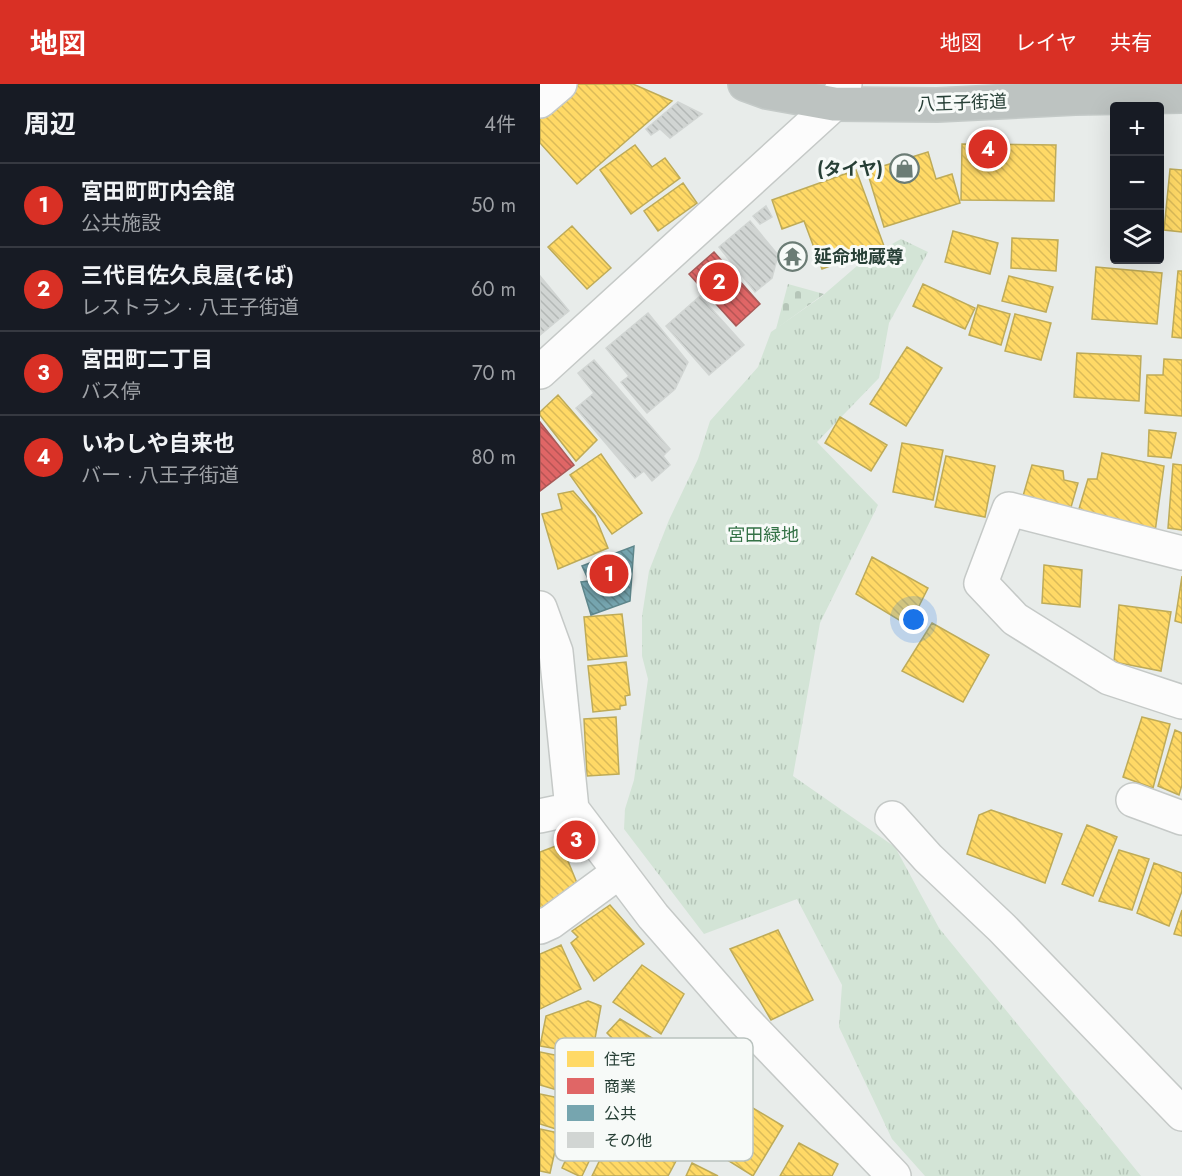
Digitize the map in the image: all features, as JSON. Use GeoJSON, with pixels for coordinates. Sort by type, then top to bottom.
{"type":"FeatureCollection","features":[{"type":"Feature","properties":{"kind":"highway","name":"八王子街道"},"geometry":{"type":"LineString","coordinates":[[745,84],[767,92],[840,94],[937,105],[1075,98],[1182,96]]}},
{"type":"Feature","properties":{"kind":"street"},"geometry":{"type":"LineString","coordinates":[[540,101],[560,84]]}},
{"type":"Feature","properties":{"kind":"street"},"geometry":{"type":"LineString","coordinates":[[540,372],[840,94]]}},
{"type":"Feature","properties":{"kind":"street"},"geometry":{"type":"LineString","coordinates":[[1182,553],[1009,509],[981,583],[1015,620],[1109,678],[1182,702]]}},
{"type":"Feature","properties":{"kind":"street"},"geometry":{"type":"LineString","coordinates":[[540,608],[556,652],[572,809],[653,916],[880,1171]]}},
{"type":"Feature","properties":{"kind":"street"},"geometry":{"type":"LineString","coordinates":[[1133,800],[1182,818]]}},
{"type":"Feature","properties":{"kind":"street"},"geometry":{"type":"LineString","coordinates":[[540,816],[572,809]]}},
{"type":"Feature","properties":{"kind":"street"},"geometry":{"type":"LineString","coordinates":[[892,818],[927,858],[1009,935],[1182,1114]]}},
{"type":"Feature","properties":{"kind":"street"},"geometry":{"type":"LineString","coordinates":[[540,927],[551,922],[619,872]]}},
{"type":"Feature","properties":{"kind":"green space","name":"宮田緑地"},"geometry":{"type":"Polygon","coordinates":[[[901,239],[928,252],[889,323],[879,378],[817,442],[878,505],[820,623],[793,776],[895,847],[939,928],[1141,1176],[925,1176],[892,1139],[839,1027],[842,985],[797,899],[704,934],[624,829],[625,809],[634,780],[648,679],[642,656],[642,616],[649,571],[669,520],[698,459],[710,421],[758,367],[771,332],[821,297],[865,259],[901,239]]]}},
{"type":"Feature","properties":{"kind":"green space"},"geometry":{"type":"Polygon","coordinates":[[[788,284],[824,294],[776,329],[788,284]]]}},
{"type":"Feature","properties":{"kind":"building: 住宅"},"geometry":{"type":"Polygon","coordinates":[[[578,84],[633,84],[672,101],[577,184],[540,143],[540,117],[578,84]]]}},
{"type":"Feature","properties":{"kind":"building: 住宅"},"geometry":{"type":"Polygon","coordinates":[[[962,144],[1056,145],[1054,201],[961,200],[962,144]]]}},
{"type":"Feature","properties":{"kind":"building: 住宅"},"geometry":{"type":"Polygon","coordinates":[[[635,145],[652,167],[665,158],[680,178],[631,214],[600,170],[635,145]]]}},
{"type":"Feature","properties":{"kind":"building: 住宅"},"geometry":{"type":"Polygon","coordinates":[[[928,152],[936,179],[952,174],[960,203],[884,227],[867,171],[928,152]]]}},
{"type":"Feature","properties":{"kind":"building: 住宅"},"geometry":{"type":"Polygon","coordinates":[[[1170,169],[1182,170],[1182,232],[1164,230],[1170,169]]]}},
{"type":"Feature","properties":{"kind":"building: 住宅"},"geometry":{"type":"Polygon","coordinates":[[[856,170],[884,246],[822,269],[804,221],[782,229],[772,200],[856,170]]]}},
{"type":"Feature","properties":{"kind":"building: 住宅"},"geometry":{"type":"Polygon","coordinates":[[[683,183],[697,203],[658,231],[644,211],[683,183]]]}},
{"type":"Feature","properties":{"kind":"building: 住宅"},"geometry":{"type":"Polygon","coordinates":[[[572,226],[611,268],[587,289],[548,247],[572,226]]]}},
{"type":"Feature","properties":{"kind":"building: 住宅"},"geometry":{"type":"Polygon","coordinates":[[[953,231],[998,243],[990,274],[945,262],[953,231]]]}},
{"type":"Feature","properties":{"kind":"building: 住宅"},"geometry":{"type":"Polygon","coordinates":[[[1012,238],[1058,240],[1056,271],[1011,268],[1012,238]]]}},
{"type":"Feature","properties":{"kind":"building: 住宅"},"geometry":{"type":"Polygon","coordinates":[[[1096,267],[1162,273],[1157,324],[1092,319],[1096,267]]]}},
{"type":"Feature","properties":{"kind":"building: 住宅"},"geometry":{"type":"Polygon","coordinates":[[[1178,271],[1182,271],[1182,338],[1172,337],[1178,271]]]}},
{"type":"Feature","properties":{"kind":"building: 住宅"},"geometry":{"type":"Polygon","coordinates":[[[1009,276],[1053,287],[1046,312],[1002,301],[1009,276]]]}},
{"type":"Feature","properties":{"kind":"building: 住宅"},"geometry":{"type":"Polygon","coordinates":[[[923,284],[975,308],[965,329],[913,306],[923,284]]]}},
{"type":"Feature","properties":{"kind":"building: 住宅"},"geometry":{"type":"Polygon","coordinates":[[[978,305],[1010,314],[1001,345],[969,335],[978,305]]]}},
{"type":"Feature","properties":{"kind":"building: 住宅"},"geometry":{"type":"Polygon","coordinates":[[[1015,314],[1051,323],[1041,360],[1005,351],[1015,314]]]}},
{"type":"Feature","properties":{"kind":"building: 住宅"},"geometry":{"type":"Polygon","coordinates":[[[907,347],[942,368],[906,426],[870,404],[907,347]]]}},
{"type":"Feature","properties":{"kind":"building: 住宅"},"geometry":{"type":"Polygon","coordinates":[[[1077,353],[1141,356],[1139,401],[1074,397],[1077,353]]]}},
{"type":"Feature","properties":{"kind":"building: 住宅"},"geometry":{"type":"Polygon","coordinates":[[[1164,359],[1182,360],[1182,416],[1145,413],[1147,375],[1163,375],[1164,359]]]}},
{"type":"Feature","properties":{"kind":"building: 住宅"},"geometry":{"type":"Polygon","coordinates":[[[558,395],[597,440],[576,461],[540,415],[540,412],[558,395]]]}},
{"type":"Feature","properties":{"kind":"building: 住宅"},"geometry":{"type":"Polygon","coordinates":[[[840,417],[887,445],[871,471],[825,443],[840,417]]]}},
{"type":"Feature","properties":{"kind":"building: 住宅"},"geometry":{"type":"Polygon","coordinates":[[[1149,430],[1176,433],[1171,458],[1148,456],[1149,430]]]}},
{"type":"Feature","properties":{"kind":"building: 住宅"},"geometry":{"type":"Polygon","coordinates":[[[902,443],[943,450],[933,500],[893,492],[902,443]]]}},
{"type":"Feature","properties":{"kind":"building: 住宅"},"geometry":{"type":"Polygon","coordinates":[[[1102,453],[1164,466],[1155,532],[1078,512],[1088,479],[1097,479],[1102,453]]]}},
{"type":"Feature","properties":{"kind":"building: 住宅"},"geometry":{"type":"Polygon","coordinates":[[[601,454],[642,513],[612,534],[570,475],[601,454]]]}},
{"type":"Feature","properties":{"kind":"building: 住宅"},"geometry":{"type":"Polygon","coordinates":[[[946,456],[995,466],[985,517],[935,507],[946,456]]]}},
{"type":"Feature","properties":{"kind":"building: 住宅"},"geometry":{"type":"Polygon","coordinates":[[[1173,464],[1182,465],[1182,530],[1168,528],[1173,464]]]}},
{"type":"Feature","properties":{"kind":"building: 住宅"},"geometry":{"type":"Polygon","coordinates":[[[1032,465],[1063,471],[1064,480],[1078,483],[1069,514],[1021,503],[1032,465]]]}},
{"type":"Feature","properties":{"kind":"building: 住宅"},"geometry":{"type":"Polygon","coordinates":[[[573,491],[595,516],[608,548],[558,569],[542,514],[562,509],[558,494],[573,491]]]}},
{"type":"Feature","properties":{"kind":"building: 住宅"},"geometry":{"type":"Polygon","coordinates":[[[872,557],[928,588],[909,626],[856,594],[872,557]]]}},
{"type":"Feature","properties":{"kind":"building: 住宅"},"geometry":{"type":"Polygon","coordinates":[[[1044,565],[1082,570],[1080,607],[1042,603],[1044,565]]]}},
{"type":"Feature","properties":{"kind":"building: 住宅"},"geometry":{"type":"Polygon","coordinates":[[[1182,576],[1182,623],[1175,621],[1182,576]]]}},
{"type":"Feature","properties":{"kind":"building: 住宅"},"geometry":{"type":"Polygon","coordinates":[[[1119,605],[1171,612],[1161,671],[1114,662],[1119,605]]]}},
{"type":"Feature","properties":{"kind":"building: 住宅"},"geometry":{"type":"Polygon","coordinates":[[[622,614],[627,656],[588,660],[584,617],[622,614]]]}},
{"type":"Feature","properties":{"kind":"building: 住宅"},"geometry":{"type":"Polygon","coordinates":[[[932,623],[989,655],[963,702],[902,671],[932,623]]]}},
{"type":"Feature","properties":{"kind":"building: 住宅"},"geometry":{"type":"Polygon","coordinates":[[[626,662],[630,695],[625,696],[626,705],[620,706],[620,709],[593,712],[588,666],[626,662]]]}},
{"type":"Feature","properties":{"kind":"building: 住宅"},"geometry":{"type":"Polygon","coordinates":[[[616,717],[619,774],[587,776],[584,719],[616,717]]]}},
{"type":"Feature","properties":{"kind":"building: 住宅"},"geometry":{"type":"Polygon","coordinates":[[[1142,717],[1170,724],[1153,788],[1123,777],[1142,717]]]}},
{"type":"Feature","properties":{"kind":"building: 住宅"},"geometry":{"type":"Polygon","coordinates":[[[1175,730],[1182,733],[1182,785],[1179,795],[1158,786],[1175,730]]]}},
{"type":"Feature","properties":{"kind":"building: 住宅"},"geometry":{"type":"Polygon","coordinates":[[[991,810],[1062,834],[1045,883],[967,854],[979,815],[991,810]]]}},
{"type":"Feature","properties":{"kind":"building: 住宅"},"geometry":{"type":"Polygon","coordinates":[[[1087,825],[1117,837],[1093,896],[1062,884],[1087,825]]]}},
{"type":"Feature","properties":{"kind":"building: 住宅"},"geometry":{"type":"Polygon","coordinates":[[[561,844],[579,888],[540,913],[540,852],[561,844]]]}},
{"type":"Feature","properties":{"kind":"building: 住宅"},"geometry":{"type":"Polygon","coordinates":[[[1119,850],[1149,859],[1132,910],[1099,901],[1119,850]]]}},
{"type":"Feature","properties":{"kind":"building: 住宅"},"geometry":{"type":"Polygon","coordinates":[[[1154,863],[1182,873],[1182,891],[1169,926],[1137,913],[1154,863]]]}},
{"type":"Feature","properties":{"kind":"building: 住宅"},"geometry":{"type":"Polygon","coordinates":[[[610,905],[644,944],[594,981],[571,943],[578,937],[572,931],[610,905]]]}},
{"type":"Feature","properties":{"kind":"building: 住宅"},"geometry":{"type":"Polygon","coordinates":[[[1182,910],[1182,936],[1174,934],[1182,910]]]}},
{"type":"Feature","properties":{"kind":"building: 住宅"},"geometry":{"type":"Polygon","coordinates":[[[778,930],[813,1000],[771,1020],[730,949],[778,930]]]}},
{"type":"Feature","properties":{"kind":"building: 住宅"},"geometry":{"type":"Polygon","coordinates":[[[561,945],[581,989],[540,1009],[540,954],[561,945]]]}},
{"type":"Feature","properties":{"kind":"building: 住宅"},"geometry":{"type":"Polygon","coordinates":[[[642,965],[684,994],[661,1034],[613,1002],[642,965]]]}},
{"type":"Feature","properties":{"kind":"building: 住宅"},"geometry":{"type":"Polygon","coordinates":[[[588,1001],[601,1006],[595,1038],[555,1038],[555,1049],[540,1046],[546,1016],[588,1001]]]}},
{"type":"Feature","properties":{"kind":"building: 住宅"},"geometry":{"type":"Polygon","coordinates":[[[620,1019],[652,1038],[612,1038],[607,1033],[620,1019]]]}},
{"type":"Feature","properties":{"kind":"building: 住宅"},"geometry":{"type":"Polygon","coordinates":[[[540,1052],[555,1055],[555,1089],[540,1085],[540,1052]]]}},
{"type":"Feature","properties":{"kind":"building: 住宅"},"geometry":{"type":"Polygon","coordinates":[[[540,1094],[555,1097],[555,1129],[540,1124],[540,1094]]]}},
{"type":"Feature","properties":{"kind":"building: 住宅"},"geometry":{"type":"Polygon","coordinates":[[[753,1108],[783,1126],[753,1176],[729,1161],[753,1161],[753,1108]]]}},
{"type":"Feature","properties":{"kind":"building: 住宅"},"geometry":{"type":"Polygon","coordinates":[[[540,1129],[555,1132],[555,1151],[550,1173],[540,1171],[540,1129]]]}},
{"type":"Feature","properties":{"kind":"building: 住宅"},"geometry":{"type":"Polygon","coordinates":[[[799,1143],[838,1164],[832,1176],[780,1176],[799,1143]]]}},
{"type":"Feature","properties":{"kind":"building: 住宅"},"geometry":{"type":"Polygon","coordinates":[[[565,1161],[589,1161],[582,1176],[562,1168],[565,1161]]]}},
{"type":"Feature","properties":{"kind":"building: 住宅"},"geometry":{"type":"Polygon","coordinates":[[[599,1161],[676,1161],[668,1176],[592,1176],[599,1161]]]}},
{"type":"Feature","properties":{"kind":"building: 住宅"},"geometry":{"type":"Polygon","coordinates":[[[692,1163],[718,1176],[686,1176],[692,1163]]]}},
{"type":"Feature","properties":{"kind":"building: 商業"},"geometry":{"type":"Polygon","coordinates":[[[714,252],[760,304],[736,326],[689,274],[714,252]]]}},
{"type":"Feature","properties":{"kind":"building: 商業"},"geometry":{"type":"Polygon","coordinates":[[[540,422],[574,465],[540,491],[540,422]]]}},
{"type":"Feature","properties":{"kind":"building: 公共"},"geometry":{"type":"Polygon","coordinates":[[[634,546],[630,601],[591,615],[581,582],[589,581],[582,566],[634,546]]]}},
{"type":"Feature","properties":{"kind":"building: その他"},"geometry":{"type":"Polygon","coordinates":[[[678,102],[702,114],[670,138],[660,129],[651,135],[646,129],[678,102]]]}},
{"type":"Feature","properties":{"kind":"building: その他"},"geometry":{"type":"Polygon","coordinates":[[[766,206],[772,217],[760,224],[753,216],[766,206]]]}},
{"type":"Feature","properties":{"kind":"building: その他"},"geometry":{"type":"Polygon","coordinates":[[[750,221],[778,255],[772,278],[755,292],[719,247],[750,221]]]}},
{"type":"Feature","properties":{"kind":"building: その他"},"geometry":{"type":"Polygon","coordinates":[[[540,276],[569,311],[540,335],[540,276]]]}},
{"type":"Feature","properties":{"kind":"building: その他"},"geometry":{"type":"Polygon","coordinates":[[[700,296],[744,345],[709,375],[666,326],[700,296]]]}},
{"type":"Feature","properties":{"kind":"building: その他"},"geometry":{"type":"Polygon","coordinates":[[[648,313],[688,362],[675,389],[647,413],[621,382],[629,376],[606,348],[648,313]]]}},
{"type":"Feature","properties":{"kind":"building: その他"},"geometry":{"type":"Polygon","coordinates":[[[594,360],[670,449],[663,456],[670,465],[652,481],[644,471],[635,478],[576,408],[594,393],[578,373],[594,360]]]}},
{"type":"Feature","properties":{"kind":"place","name":"いわしや自来也"},"geometry":{"type":"Point","coordinates":[988,149]}},
{"type":"Feature","properties":{"kind":"place","name":"(タイヤ)"},"geometry":{"type":"Point","coordinates":[904,169]}},
{"type":"Feature","properties":{"kind":"place","name":"延命地蔵尊"},"geometry":{"type":"Point","coordinates":[793,257]}},
{"type":"Feature","properties":{"kind":"place","name":"三代目佐久良屋(そば)"},"geometry":{"type":"Point","coordinates":[719,282]}},
{"type":"Feature","properties":{"kind":"place","name":"宮田町町内会館"},"geometry":{"type":"Point","coordinates":[609,574]}},
{"type":"Feature","properties":{"kind":"place","name":"宮田町二丁目"},"geometry":{"type":"Point","coordinates":[576,840]}}]}
